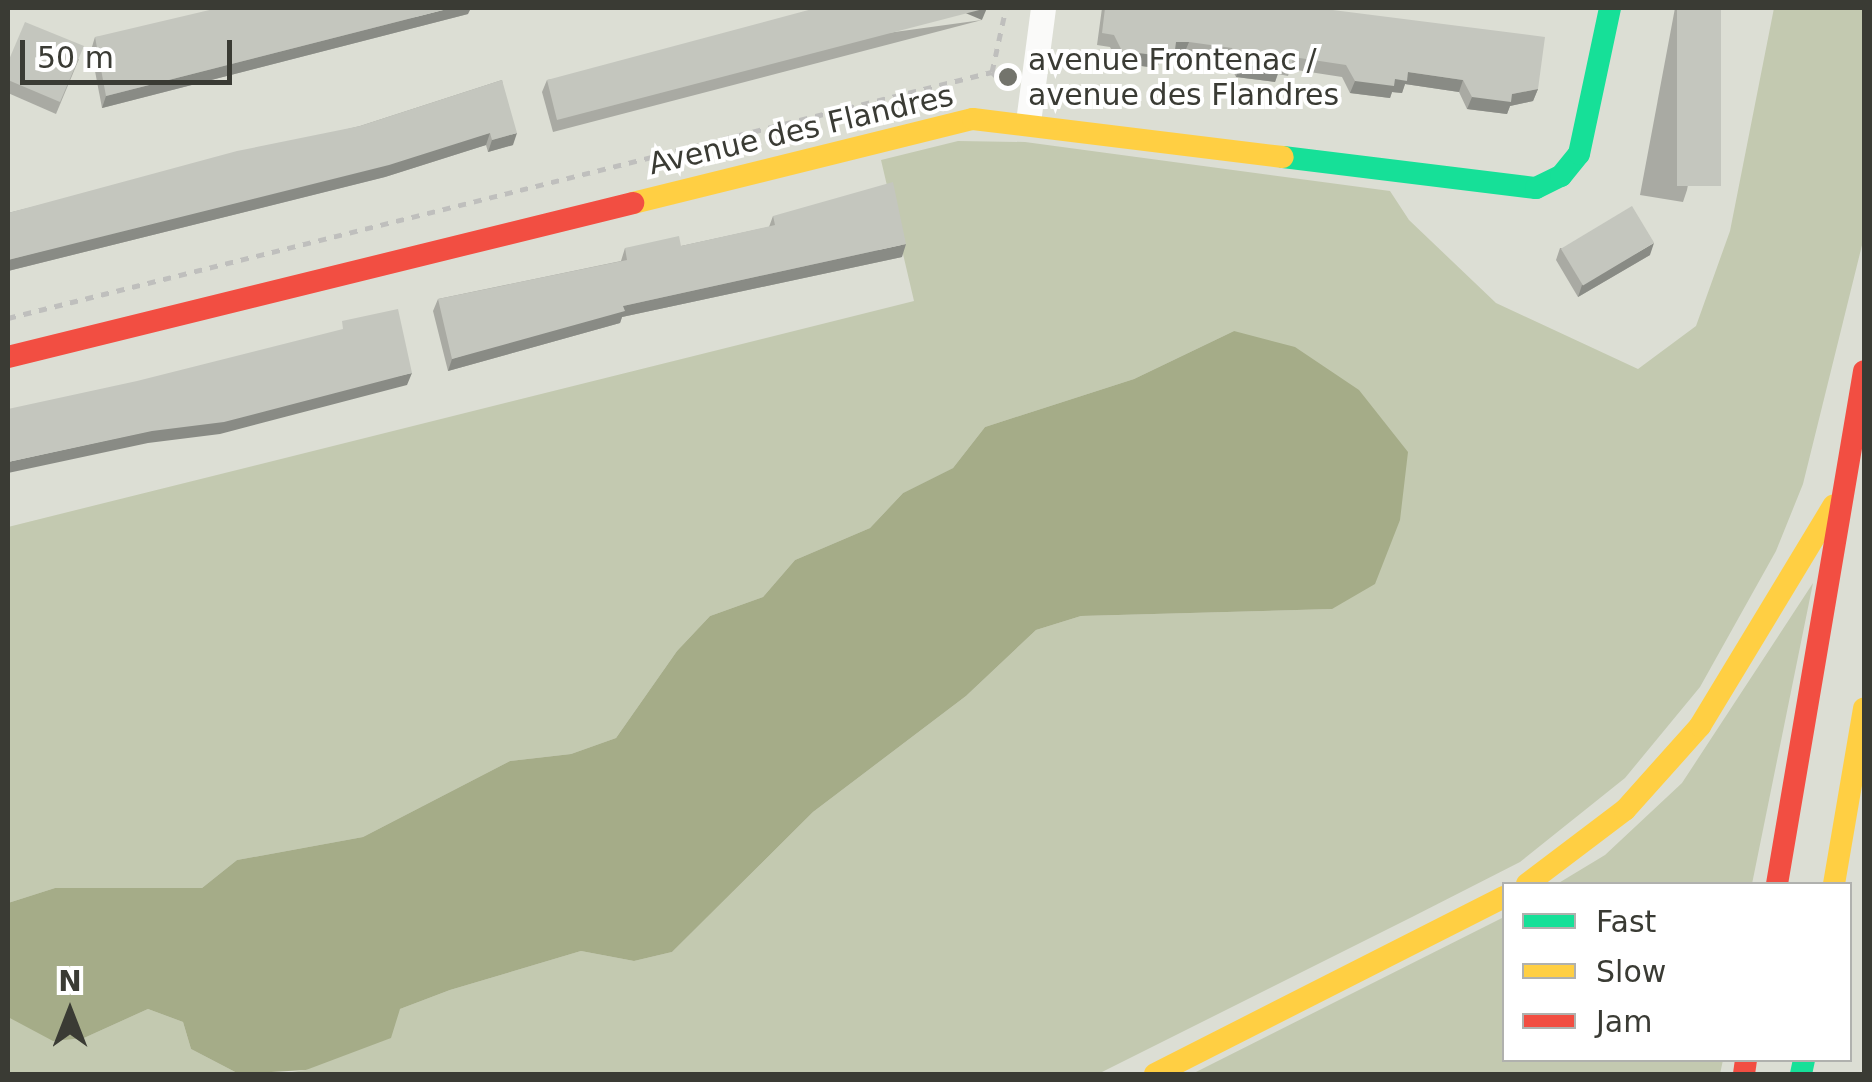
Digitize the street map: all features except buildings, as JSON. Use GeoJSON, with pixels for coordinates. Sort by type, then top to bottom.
{"type":"FeatureCollection","features":[{"type":"Feature","properties":{"kind":"main road","name":"Avenue des Flandres"},"geometry":{"type":"LineString","coordinates":[[8,357],[934,126],[989,118],[1536,188],[1561,176],[1579,154],[1610,8]]}},
{"type":"Feature","properties":{"kind":"main road"},"geometry":{"type":"LineString","coordinates":[[1776,882],[1864,371]]}},
{"type":"Feature","properties":{"kind":"main road"},"geometry":{"type":"LineString","coordinates":[[1530,882],[1626,810],[1700,726],[1844,490]]}},
{"type":"Feature","properties":{"kind":"main road"},"geometry":{"type":"LineString","coordinates":[[1834,882],[1864,709]]}},
{"type":"Feature","properties":{"kind":"main road"},"geometry":{"type":"LineString","coordinates":[[1155,1074],[1502,898]]}},
{"type":"Feature","properties":{"kind":"street"},"geometry":{"type":"LineString","coordinates":[[1028,122],[1043,8]]}},
{"type":"Feature","properties":{"kind":"path"},"geometry":{"type":"LineString","coordinates":[[1000,80],[992,72],[1006,8]]}},
{"type":"Feature","properties":{"kind":"path","name":"Avenue des Flandres"},"geometry":{"type":"LineString","coordinates":[[8,318],[992,72]]}},
{"type":"Feature","properties":{"kind":"shaded area"},"geometry":{"type":"Polygon","coordinates":[[[1774,8],[1864,8],[1864,237],[1803,484],[1776,551],[1700,687],[1625,778],[1520,862],[1412,917],[1098,1074],[278,1074],[306,1070],[400,1009],[450,990],[581,951],[634,961],[672,952],[813,812],[966,696],[1036,630],[1081,616],[1332,609],[1234,331],[1134,379],[985,427],[953,468],[903,493],[870,528],[795,560],[763,597],[710,616],[677,651],[616,738],[571,754],[510,761],[363,837],[237,860],[202,888],[55,888],[8,903],[8,527],[914,301],[881,160],[958,141],[1025,142],[1390,191],[1409,220],[1496,303],[1638,369],[1696,326],[1730,231],[1774,8]]]}},
{"type":"Feature","properties":{"kind":"shaded area"},"geometry":{"type":"Polygon","coordinates":[[[1234,331],[1295,347],[1359,390],[1408,452],[1400,520],[1375,584],[1332,609],[1081,616],[1036,630],[966,696],[813,812],[672,952],[634,961],[581,951],[450,990],[400,1009],[391,1038],[306,1070],[239,1074],[191,1049],[183,1022],[148,1009],[84,1038],[53,1041],[8,1017],[8,903],[55,888],[202,888],[237,860],[363,837],[510,761],[571,754],[616,738],[677,651],[710,616],[763,597],[795,560],[870,528],[903,493],[953,468],[985,427],[1134,379],[1234,331]]]}},
{"type":"Feature","properties":{"kind":"shaded area"},"geometry":{"type":"Polygon","coordinates":[[[1813,583],[1752,882],[1560,882],[1605,855],[1682,783],[1813,583]]]}},
{"type":"Feature","properties":{"kind":"shaded area"},"geometry":{"type":"Polygon","coordinates":[[[1502,918],[1502,1062],[1723,1062],[1720,1074],[1192,1074],[1502,918]]]}},
{"type":"Feature","properties":{"kind":"shaded area"},"geometry":{"type":"Polygon","coordinates":[[[148,1009],[183,1022],[191,1049],[239,1074],[8,1074],[8,1017],[84,1038],[148,1009]]]}},
{"type":"Feature","properties":{"kind":"traffic: fast"},"geometry":{"type":"LineString","coordinates":[[1283,157],[1536,188],[1561,176],[1579,154],[1610,8]]}},
{"type":"Feature","properties":{"kind":"traffic: fast"},"geometry":{"type":"LineString","coordinates":[[1801,1074],[1804,1062]]}},
{"type":"Feature","properties":{"kind":"traffic: slow"},"geometry":{"type":"LineString","coordinates":[[633,203],[973,119],[1283,157]]}},
{"type":"Feature","properties":{"kind":"traffic: slow"},"geometry":{"type":"LineString","coordinates":[[1530,882],[1625,810],[1700,726],[1834,505]]}},
{"type":"Feature","properties":{"kind":"traffic: slow"},"geometry":{"type":"LineString","coordinates":[[1834,882],[1864,709]]}},
{"type":"Feature","properties":{"kind":"traffic: slow"},"geometry":{"type":"LineString","coordinates":[[1155,1074],[1502,898]]}},
{"type":"Feature","properties":{"kind":"traffic: jam"},"geometry":{"type":"LineString","coordinates":[[8,357],[633,203]]}},
{"type":"Feature","properties":{"kind":"traffic: jam"},"geometry":{"type":"LineString","coordinates":[[1777,882],[1864,371]]}},
{"type":"Feature","properties":{"kind":"traffic: jam"},"geometry":{"type":"LineString","coordinates":[[1744,1074],[1746,1062]]}},
{"type":"Feature","properties":{"kind":"place","name":"avenue Frontenac / avenue des Flandres"},"geometry":{"type":"Point","coordinates":[1008,77]}}]}
